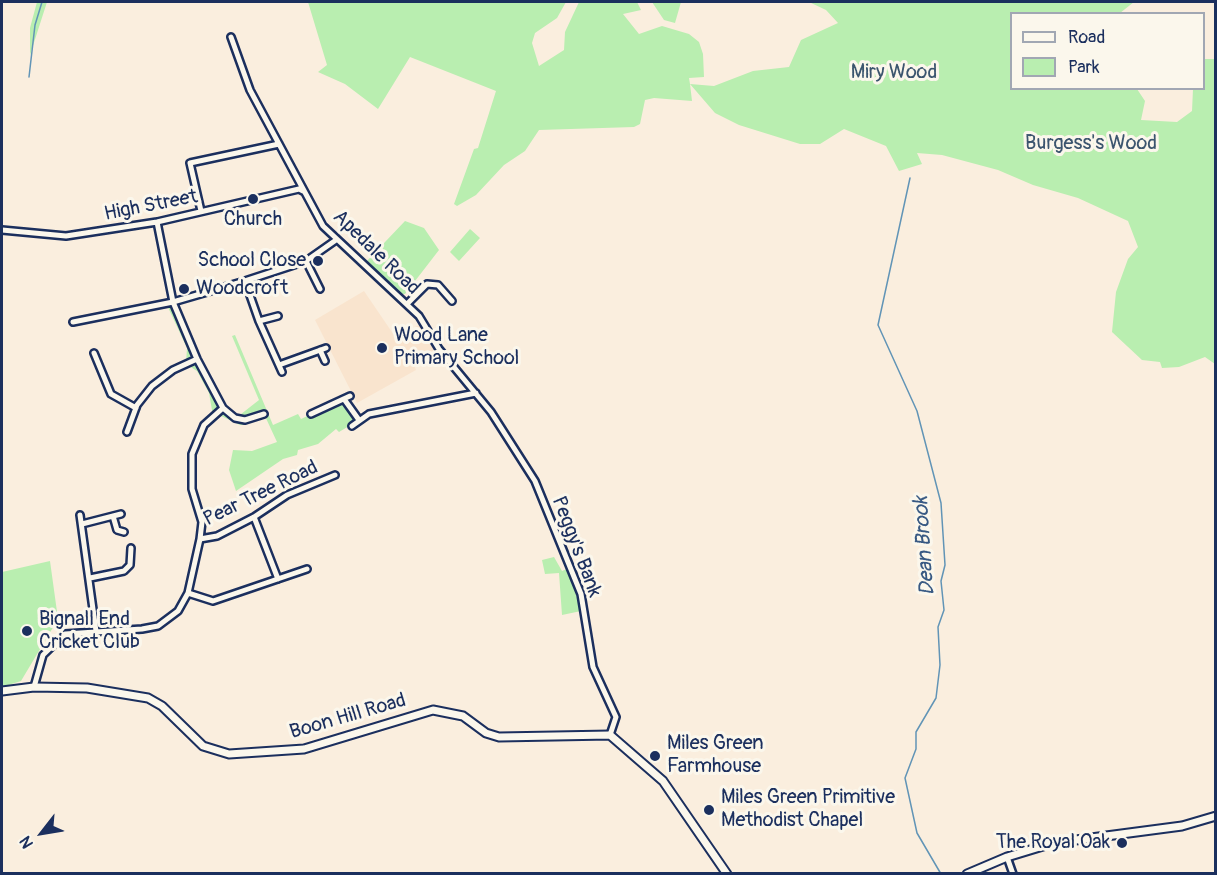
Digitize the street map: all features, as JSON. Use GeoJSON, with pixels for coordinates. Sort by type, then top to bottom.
{"type":"FeatureCollection","features":[{"type":"Feature","properties":{"kind":"street","name":"Apedale Road"},"geometry":{"type":"LineString","coordinates":[[231,38],[249,89],[322,226],[419,316],[439,349],[491,412]]}},
{"type":"Feature","properties":{"kind":"street"},"geometry":{"type":"LineString","coordinates":[[201,212],[190,163],[279,144]]}},
{"type":"Feature","properties":{"kind":"street","name":"High Street"},"geometry":{"type":"LineString","coordinates":[[2,231],[66,236],[157,222],[299,189],[304,192]]}},
{"type":"Feature","properties":{"kind":"street"},"geometry":{"type":"LineString","coordinates":[[157,222],[173,302],[197,359],[223,408],[236,418],[244,420],[264,414]]}},
{"type":"Feature","properties":{"kind":"street"},"geometry":{"type":"LineString","coordinates":[[73,322],[173,302],[245,281],[306,261],[336,240]]}},
{"type":"Feature","properties":{"kind":"street"},"geometry":{"type":"LineString","coordinates":[[306,261],[320,289]]}},
{"type":"Feature","properties":{"kind":"street"},"geometry":{"type":"LineString","coordinates":[[245,281],[259,321],[282,372]]}},
{"type":"Feature","properties":{"kind":"street"},"geometry":{"type":"LineString","coordinates":[[407,304],[428,284],[438,285],[452,301]]}},
{"type":"Feature","properties":{"kind":"street"},"geometry":{"type":"LineString","coordinates":[[259,321],[278,316]]}},
{"type":"Feature","properties":{"kind":"street"},"geometry":{"type":"LineString","coordinates":[[279,365],[323,349],[325,361]]}},
{"type":"Feature","properties":{"kind":"street"},"geometry":{"type":"LineString","coordinates":[[94,353],[111,394],[136,408]]}},
{"type":"Feature","properties":{"kind":"street"},"geometry":{"type":"LineString","coordinates":[[127,432],[136,408],[152,386],[173,370],[197,359]]}},
{"type":"Feature","properties":{"kind":"street"},"geometry":{"type":"LineString","coordinates":[[352,426],[369,414],[476,393]]}},
{"type":"Feature","properties":{"kind":"street"},"geometry":{"type":"LineString","coordinates":[[311,414],[350,396]]}},
{"type":"Feature","properties":{"kind":"street"},"geometry":{"type":"LineString","coordinates":[[344,399],[360,420]]}},
{"type":"Feature","properties":{"kind":"street"},"geometry":{"type":"LineString","coordinates":[[34,687],[43,655],[52,643],[65,634],[158,626],[178,611],[188,593],[202,522],[192,489],[192,454],[204,425],[223,408]]}},
{"type":"Feature","properties":{"kind":"street","name":"Peggy's Bank"},"geometry":{"type":"LineString","coordinates":[[491,412],[535,481],[581,594],[593,668],[616,717],[610,735]]}},
{"type":"Feature","properties":{"kind":"street"},"geometry":{"type":"LineString","coordinates":[[130,425],[137,429]]}},
{"type":"Feature","properties":{"kind":"street","name":"Pear Tree Road"},"geometry":{"type":"LineString","coordinates":[[200,538],[217,536],[254,517],[287,495],[335,475]]}},
{"type":"Feature","properties":{"kind":"street"},"geometry":{"type":"LineString","coordinates":[[82,524],[121,514]]}},
{"type":"Feature","properties":{"kind":"street"},"geometry":{"type":"LineString","coordinates":[[80,515],[96,631]]}},
{"type":"Feature","properties":{"kind":"street"},"geometry":{"type":"LineString","coordinates":[[113,516],[117,530],[124,532]]}},
{"type":"Feature","properties":{"kind":"street"},"geometry":{"type":"LineString","coordinates":[[254,517],[278,579]]}},
{"type":"Feature","properties":{"kind":"street"},"geometry":{"type":"LineString","coordinates":[[90,578],[124,571],[130,565],[133,549]]}},
{"type":"Feature","properties":{"kind":"street"},"geometry":{"type":"LineString","coordinates":[[188,593],[213,601],[307,569]]}},
{"type":"Feature","properties":{"kind":"street","name":"Boon Hill Road"},"geometry":{"type":"LineString","coordinates":[[2,691],[34,687],[87,688],[148,698],[162,706],[203,747],[228,754],[304,749],[433,710],[463,716],[486,733],[499,737],[610,735]]}},
{"type":"Feature","properties":{"kind":"street"},"geometry":{"type":"LineString","coordinates":[[610,735],[655,773],[670,790],[728,873]]}},
{"type":"Feature","properties":{"kind":"street"},"geometry":{"type":"LineString","coordinates":[[967,873],[1007,857],[1053,843],[1182,826],[1215,816]]}},
{"type":"Feature","properties":{"kind":"street"},"geometry":{"type":"LineString","coordinates":[[1007,857],[1013,873]]}},
{"type":"Feature","properties":{"kind":"shaded area","name":"Wood Lane Primary School"},"geometry":{"type":"Polygon","coordinates":[[[364,291],[396,338],[419,325],[434,350],[414,365],[416,370],[357,403],[315,320],[364,291]]]}},
{"type":"Feature","properties":{"kind":"green space"},"geometry":{"type":"Polygon","coordinates":[[[37,2],[47,2],[30,55],[30,28],[37,2]]]}},
{"type":"Feature","properties":{"kind":"green space"},"geometry":{"type":"Polygon","coordinates":[[[308,2],[566,2],[557,18],[535,33],[532,43],[539,66],[564,50],[565,32],[579,2],[637,2],[641,10],[623,14],[639,34],[662,26],[689,34],[699,42],[703,54],[704,77],[689,78],[692,101],[654,98],[645,100],[640,124],[634,127],[539,130],[525,151],[504,165],[476,195],[457,206],[454,204],[474,149],[478,148],[496,91],[410,57],[378,109],[345,84],[318,72],[327,65],[308,2]]]}},
{"type":"Feature","properties":{"kind":"green space"},"geometry":{"type":"Polygon","coordinates":[[[652,2],[681,2],[675,23],[664,20],[652,2]]]}},
{"type":"Feature","properties":{"kind":"green space","name":"Burgess's Wood"},"geometry":{"type":"Polygon","coordinates":[[[809,2],[1134,2],[1121,12],[1010,12],[1010,90],[1138,90],[1145,101],[1141,120],[1177,122],[1192,111],[1193,90],[1205,90],[1205,59],[1215,59],[1215,364],[1205,357],[1179,367],[1162,368],[1160,362],[1142,360],[1112,332],[1116,292],[1128,259],[1138,247],[1128,221],[1078,198],[1033,185],[998,170],[942,155],[917,153],[922,164],[899,171],[886,146],[844,129],[820,144],[800,144],[739,125],[715,113],[690,84],[714,86],[753,71],[789,67],[801,40],[838,23],[826,10],[809,2]]]}},
{"type":"Feature","properties":{"kind":"green space"},"geometry":{"type":"Polygon","coordinates":[[[405,221],[424,228],[439,250],[405,294],[399,294],[366,262],[405,221]]]}},
{"type":"Feature","properties":{"kind":"green space"},"geometry":{"type":"Polygon","coordinates":[[[470,229],[480,238],[459,261],[450,252],[470,229]]]}},
{"type":"Feature","properties":{"kind":"green space"},"geometry":{"type":"Polygon","coordinates":[[[173,302],[223,408],[236,418],[259,400],[232,336],[235,335],[273,425],[298,414],[301,419],[344,399],[359,420],[339,432],[336,429],[318,444],[298,450],[297,455],[283,459],[236,491],[229,470],[233,450],[252,451],[277,442],[264,414],[245,420],[246,425],[240,425],[217,414],[213,416],[209,393],[197,371],[186,364],[187,348],[166,303],[173,302]]]}},
{"type":"Feature","properties":{"kind":"green space"},"geometry":{"type":"Polygon","coordinates":[[[554,557],[562,571],[567,569],[570,574],[581,611],[562,615],[559,573],[545,574],[542,560],[554,557]]]}},
{"type":"Feature","properties":{"kind":"green space","name":"Bignall End Cricket Club"},"geometry":{"type":"Polygon","coordinates":[[[50,561],[58,619],[21,681],[2,687],[2,572],[50,561]]]}},
{"type":"Feature","properties":{"kind":"waterway"},"geometry":{"type":"LineString","coordinates":[[29,77],[35,25],[42,2]]}},
{"type":"Feature","properties":{"kind":"waterway","name":"Dean Brook"},"geometry":{"type":"LineString","coordinates":[[910,178],[878,325],[917,411],[941,503],[945,565],[941,581],[944,610],[938,627],[940,665],[936,698],[916,732],[916,749],[905,778],[917,833],[941,874]]}},
{"type":"Feature","properties":{"kind":"place","name":"Church"},"geometry":{"type":"Point","coordinates":[253,199]}},
{"type":"Feature","properties":{"kind":"place","name":"School Close"},"geometry":{"type":"Point","coordinates":[318,261]}},
{"type":"Feature","properties":{"kind":"place","name":"Woodcroft"},"geometry":{"type":"Point","coordinates":[184,289]}},
{"type":"Feature","properties":{"kind":"place","name":"Wood Lane Primary School"},"geometry":{"type":"Point","coordinates":[382,348]}},
{"type":"Feature","properties":{"kind":"place","name":"Bignall End Cricket Club"},"geometry":{"type":"Point","coordinates":[27,631]}},
{"type":"Feature","properties":{"kind":"place","name":"Miles Green Farmhouse"},"geometry":{"type":"Point","coordinates":[655,756]}},
{"type":"Feature","properties":{"kind":"place","name":"Miles Green Primitive Methodist Chapel"},"geometry":{"type":"Point","coordinates":[709,810]}},
{"type":"Feature","properties":{"kind":"place","name":"The Royal Oak"},"geometry":{"type":"Point","coordinates":[1122,843]}},
{"type":"Feature","properties":{"kind":"park label","name":"Miry Wood"},"geometry":{"type":"Point","coordinates":[894,73]}}]}
